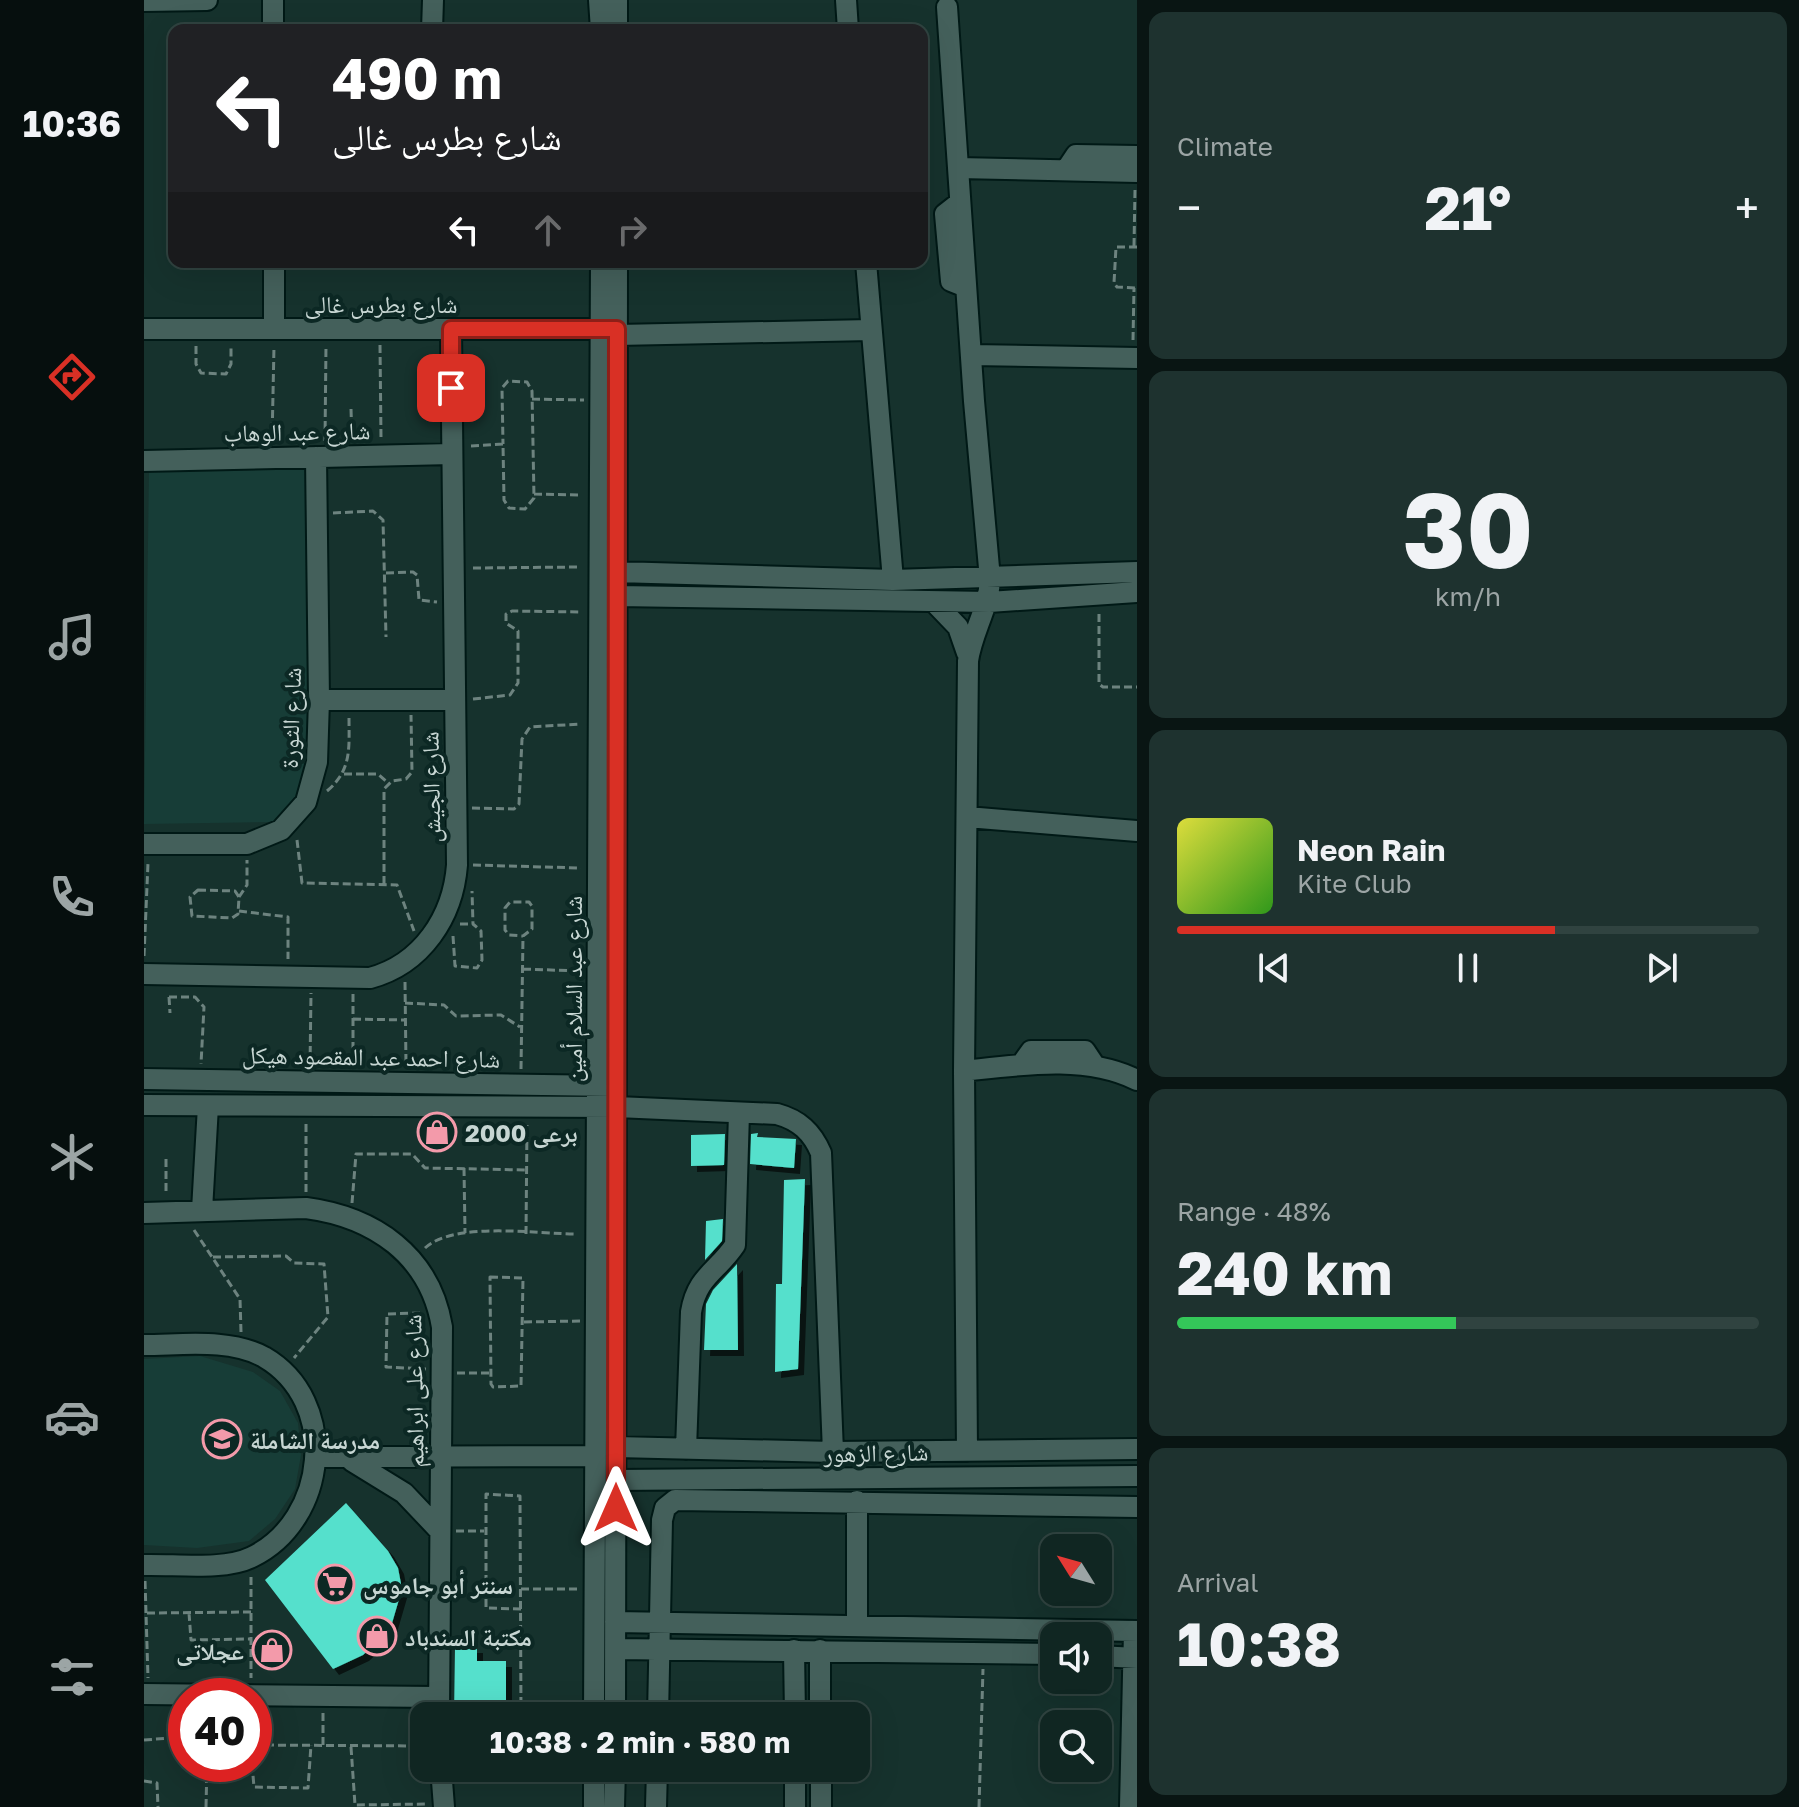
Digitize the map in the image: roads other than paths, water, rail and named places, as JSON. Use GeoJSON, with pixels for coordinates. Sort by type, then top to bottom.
{"type":"FeatureCollection","features":[{"type":"Feature","properties":{"kind":"street"},"geometry":{"type":"LineString","coordinates":[[144,1],[207,0]]}},
{"type":"Feature","properties":{"kind":"street"},"geometry":{"type":"LineString","coordinates":[[273,0],[273,24]]}},
{"type":"Feature","properties":{"kind":"street"},"geometry":{"type":"LineString","coordinates":[[432,24],[433,0]]}},
{"type":"Feature","properties":{"kind":"street"},"geometry":{"type":"LineString","coordinates":[[599,0],[601,24]]}},
{"type":"Feature","properties":{"kind":"street"},"geometry":{"type":"LineString","coordinates":[[617,0],[617,24]]}},
{"type":"Feature","properties":{"kind":"street"},"geometry":{"type":"LineString","coordinates":[[846,0],[848,24]]}},
{"type":"Feature","properties":{"kind":"street"},"geometry":{"type":"LineString","coordinates":[[947,7],[959,203],[990,579],[989,602],[976,625],[968,661],[964,1071],[967,1451]]}},
{"type":"Feature","properties":{"kind":"street"},"geometry":{"type":"LineString","coordinates":[[958,168],[1066,170],[1137,166]]}},
{"type":"Feature","properties":{"kind":"street"},"geometry":{"type":"LineString","coordinates":[[274,268],[274,329]]}},
{"type":"Feature","properties":{"kind":"street","name":"شارع عبد السلام أمين"},"geometry":{"type":"LineString","coordinates":[[602,268],[612,331],[601,401],[600,495],[609,570],[617,596],[607,1086],[616,1447],[615,1702]]}},
{"type":"Feature","properties":{"kind":"street","name":"شارع عبد السلام أمين"},"geometry":{"type":"LineString","coordinates":[[607,1086],[598,972],[600,612],[609,570],[612,331],[617,268]]}},
{"type":"Feature","properties":{"kind":"street"},"geometry":{"type":"LineString","coordinates":[[866,268],[893,580]]}},
{"type":"Feature","properties":{"kind":"street","name":"شارع بطرس غالى"},"geometry":{"type":"LineString","coordinates":[[144,329],[871,330]]}},
{"type":"Feature","properties":{"kind":"street","name":"شارع الجيش"},"geometry":{"type":"LineString","coordinates":[[144,974],[353,978],[390,973],[412,956],[442,918],[454,887],[457,865],[451,329]]}},
{"type":"Feature","properties":{"kind":"street"},"geometry":{"type":"LineString","coordinates":[[971,355],[1134,358]]}},
{"type":"Feature","properties":{"kind":"street","name":"شارع عبد الوهاب"},"geometry":{"type":"LineString","coordinates":[[144,461],[381,456],[452,451]]}},
{"type":"Feature","properties":{"kind":"street","name":"شارع الثورة"},"geometry":{"type":"LineString","coordinates":[[146,844],[247,844],[281,830],[301,809],[317,762],[317,513],[321,457]]}},
{"type":"Feature","properties":{"kind":"street"},"geometry":{"type":"LineString","coordinates":[[609,570],[893,580],[1137,572]]}},
{"type":"Feature","properties":{"kind":"street"},"geometry":{"type":"LineString","coordinates":[[617,596],[989,602],[1137,592]]}},
{"type":"Feature","properties":{"kind":"street"},"geometry":{"type":"LineString","coordinates":[[934,602],[958,627],[968,661]]}},
{"type":"Feature","properties":{"kind":"street"},"geometry":{"type":"LineString","coordinates":[[319,700],[454,700]]}},
{"type":"Feature","properties":{"kind":"street"},"geometry":{"type":"LineString","coordinates":[[967,817],[1137,831]]}},
{"type":"Feature","properties":{"kind":"street"},"geometry":{"type":"LineString","coordinates":[[964,1071],[1021,1065],[1095,1066],[1137,1080]]}},
{"type":"Feature","properties":{"kind":"street","name":"شارع احمد عبد المقصود هيكل"},"geometry":{"type":"LineString","coordinates":[[144,1079],[607,1086]]}},
{"type":"Feature","properties":{"kind":"street","name":"شارع احمد عبد المقصود هيكل"},"geometry":{"type":"LineString","coordinates":[[144,1105],[607,1107],[789,1117],[809,1132],[821,1153],[833,1452]]}},
{"type":"Feature","properties":{"kind":"street"},"geometry":{"type":"LineString","coordinates":[[202,1210],[208,1106]]}},
{"type":"Feature","properties":{"kind":"street","name":"شارع عبد السلام أمين"},"geometry":{"type":"LineString","coordinates":[[594,1702],[597,1234],[607,1107]]}},
{"type":"Feature","properties":{"kind":"street"},"geometry":{"type":"LineString","coordinates":[[686,1449],[694,1294],[703,1278],[735,1245],[739,1113]]}},
{"type":"Feature","properties":{"kind":"street","name":"شارع على ابراهيم"},"geometry":{"type":"LineString","coordinates":[[144,1213],[306,1208],[351,1217],[384,1235],[413,1260],[440,1313],[438,1702]]}},
{"type":"Feature","properties":{"kind":"street"},"geometry":{"type":"LineString","coordinates":[[144,1345],[240,1348],[263,1357],[283,1371],[299,1390],[310,1412],[315,1457],[312,1485],[304,1508],[290,1529],[251,1558],[238,1562],[144,1565]]}},
{"type":"Feature","properties":{"kind":"street","name":"شارع الزهور"},"geometry":{"type":"LineString","coordinates":[[616,1447],[833,1452],[1137,1449]]}},
{"type":"Feature","properties":{"kind":"street"},"geometry":{"type":"LineString","coordinates":[[315,1457],[595,1456]]}},
{"type":"Feature","properties":{"kind":"street"},"geometry":{"type":"LineString","coordinates":[[344,1458],[390,1482],[440,1531]]}},
{"type":"Feature","properties":{"kind":"street","name":"شارع الزهور"},"geometry":{"type":"LineString","coordinates":[[616,1480],[1137,1476]]}},
{"type":"Feature","properties":{"kind":"street"},"geometry":{"type":"LineString","coordinates":[[658,1702],[663,1514],[675,1500],[1137,1507]]}},
{"type":"Feature","properties":{"kind":"street"},"geometry":{"type":"LineString","coordinates":[[857,1501],[857,1625]]}},
{"type":"Feature","properties":{"kind":"street"},"geometry":{"type":"LineString","coordinates":[[615,1622],[918,1626],[1040,1631]]}},
{"type":"Feature","properties":{"kind":"street"},"geometry":{"type":"LineString","coordinates":[[918,1626],[919,1652]]}},
{"type":"Feature","properties":{"kind":"street"},"geometry":{"type":"LineString","coordinates":[[1112,1631],[1136,1631],[1130,1807]]}},
{"type":"Feature","properties":{"kind":"street"},"geometry":{"type":"LineString","coordinates":[[615,1649],[1040,1654]]}},
{"type":"Feature","properties":{"kind":"street"},"geometry":{"type":"LineString","coordinates":[[794,1650],[795,1702]]}},
{"type":"Feature","properties":{"kind":"street"},"geometry":{"type":"LineString","coordinates":[[820,1650],[820,1702]]}},
{"type":"Feature","properties":{"kind":"street"},"geometry":{"type":"LineString","coordinates":[[1112,1657],[1135,1658]]}},
{"type":"Feature","properties":{"kind":"street"},"geometry":{"type":"LineString","coordinates":[[146,1694],[168,1694]]}},
{"type":"Feature","properties":{"kind":"street"},"geometry":{"type":"LineString","coordinates":[[272,1695],[324,1695],[410,1703]]}},
{"type":"Feature","properties":{"kind":"street"},"geometry":{"type":"LineString","coordinates":[[442,1782],[444,1805]]}},
{"type":"Feature","properties":{"kind":"street"},"geometry":{"type":"LineString","coordinates":[[594,1782],[594,1807]]}},
{"type":"Feature","properties":{"kind":"street"},"geometry":{"type":"LineString","coordinates":[[614,1807],[615,1782]]}},
{"type":"Feature","properties":{"kind":"street"},"geometry":{"type":"LineString","coordinates":[[656,1807],[657,1782]]}},
{"type":"Feature","properties":{"kind":"street"},"geometry":{"type":"LineString","coordinates":[[795,1782],[795,1807]]}},
{"type":"Feature","properties":{"kind":"street"},"geometry":{"type":"LineString","coordinates":[[821,1782],[821,1807]]}},
{"type":"Feature","properties":{"kind":"place","name":"برعى 2000"},"geometry":{"type":"Point","coordinates":[437,1132]}},
{"type":"Feature","properties":{"kind":"place","name":"مدرسة الشاملة"},"geometry":{"type":"Point","coordinates":[222,1439]}},
{"type":"Feature","properties":{"kind":"place","name":"سنتر أبو جاموس"},"geometry":{"type":"Point","coordinates":[335,1584]}},
{"type":"Feature","properties":{"kind":"place","name":"مكتبة السندباد"},"geometry":{"type":"Point","coordinates":[377,1636]}},
{"type":"Feature","properties":{"kind":"place","name":"عجلاتى"},"geometry":{"type":"Point","coordinates":[272,1650]}}]}
